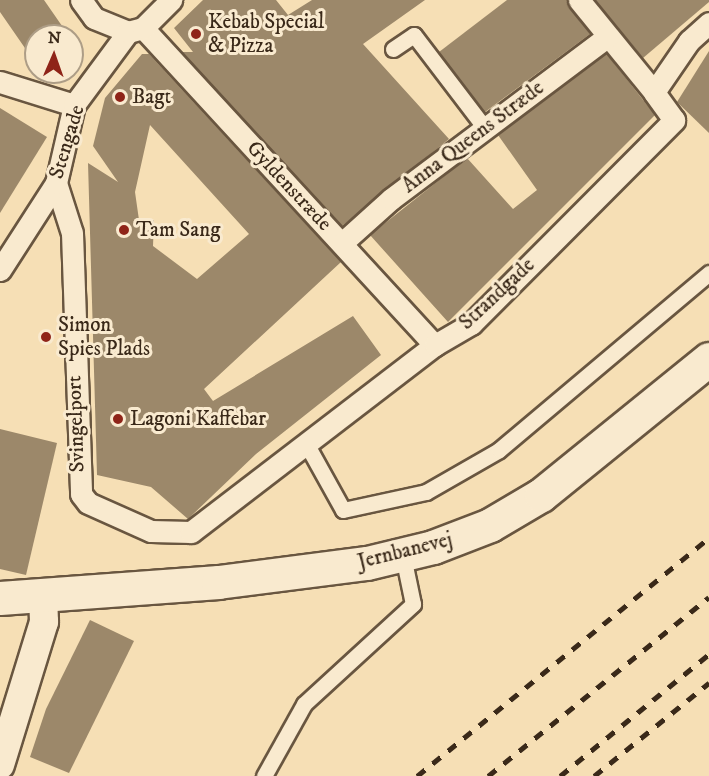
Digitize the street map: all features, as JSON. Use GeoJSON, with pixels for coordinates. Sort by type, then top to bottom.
{"type":"FeatureCollection","features":[{"type":"Feature","properties":{"kind":"main road","name":"Jernbanevej"},"geometry":{"type":"LineString","coordinates":[[0,598],[43,597],[218,582],[403,556],[490,525],[541,495],[709,359]]}},
{"type":"Feature","properties":{"kind":"street"},"geometry":{"type":"LineString","coordinates":[[81,0],[94,18],[135,30]]}},
{"type":"Feature","properties":{"kind":"street","name":"Stengade"},"geometry":{"type":"LineString","coordinates":[[0,270],[56,183],[74,105],[135,30],[171,0]]}},
{"type":"Feature","properties":{"kind":"street"},"geometry":{"type":"LineString","coordinates":[[579,0],[654,92],[689,41],[709,23]]}},
{"type":"Feature","properties":{"kind":"street","name":"Gyldenstræde"},"geometry":{"type":"LineString","coordinates":[[135,30],[296,194],[435,345]]}},
{"type":"Feature","properties":{"kind":"street","name":"Anna Queens Stræde"},"geometry":{"type":"LineString","coordinates":[[342,243],[484,127],[608,36]]}},
{"type":"Feature","properties":{"kind":"street"},"geometry":{"type":"LineString","coordinates":[[0,82],[74,105]]}},
{"type":"Feature","properties":{"kind":"street","name":"Strandgade"},"geometry":{"type":"LineString","coordinates":[[206,524],[435,345],[471,324],[674,120],[654,92]]}},
{"type":"Feature","properties":{"kind":"street","name":"Svingelport"},"geometry":{"type":"LineString","coordinates":[[56,183],[72,233],[81,494],[88,503],[151,531],[183,533],[206,524]]}},
{"type":"Feature","properties":{"kind":"street"},"geometry":{"type":"LineString","coordinates":[[0,765],[44,622],[43,597]]}},
{"type":"Feature","properties":{"kind":"lane"},"geometry":{"type":"LineString","coordinates":[[393,49],[414,35],[484,127]]}},
{"type":"Feature","properties":{"kind":"lane"},"geometry":{"type":"LineString","coordinates":[[307,445],[342,510],[426,492],[499,450],[706,281]]}},
{"type":"Feature","properties":{"kind":"lane"},"geometry":{"type":"LineString","coordinates":[[264,776],[304,704],[413,604],[403,556]]}},
{"type":"Feature","properties":{"kind":"building"},"geometry":{"type":"Polygon","coordinates":[[[0,0],[44,0],[61,24],[24,24],[24,47],[0,12],[0,0]]]}},
{"type":"Feature","properties":{"kind":"building"},"geometry":{"type":"Polygon","coordinates":[[[203,0],[276,0],[288,15],[312,0],[425,0],[363,44],[449,139],[342,226],[182,52],[193,52],[174,28],[203,0]]]}},
{"type":"Feature","properties":{"kind":"building"},"geometry":{"type":"Polygon","coordinates":[[[507,0],[567,0],[590,34],[485,112],[439,52],[507,0]]]}},
{"type":"Feature","properties":{"kind":"building"},"geometry":{"type":"Polygon","coordinates":[[[595,0],[709,0],[709,2],[643,58],[595,0]]]}},
{"type":"Feature","properties":{"kind":"building"},"geometry":{"type":"Polygon","coordinates":[[[709,51],[709,133],[677,102],[709,51]]]}},
{"type":"Feature","properties":{"kind":"building"},"geometry":{"type":"Polygon","coordinates":[[[606,53],[655,115],[448,322],[370,235],[467,158],[513,209],[537,190],[498,135],[606,53]]]}},
{"type":"Feature","properties":{"kind":"building"},"geometry":{"type":"Polygon","coordinates":[[[142,54],[149,54],[341,262],[204,389],[213,401],[353,316],[381,355],[256,454],[188,519],[151,487],[97,475],[88,163],[118,182],[93,146],[105,98],[142,54]],[[150,125],[135,192],[139,220],[154,220],[153,246],[197,279],[249,234],[150,125]]]}},
{"type":"Feature","properties":{"kind":"building"},"geometry":{"type":"Polygon","coordinates":[[[0,108],[47,137],[0,213],[0,108]]]}},
{"type":"Feature","properties":{"kind":"building"},"geometry":{"type":"Polygon","coordinates":[[[0,429],[57,443],[26,575],[0,569],[0,429]]]}},
{"type":"Feature","properties":{"kind":"building"},"geometry":{"type":"Polygon","coordinates":[[[90,620],[134,641],[69,773],[30,757],[46,709],[90,620]]]}},
{"type":"Feature","properties":{"kind":"railway"},"geometry":{"type":"LineString","coordinates":[[417,776],[709,538]]}},
{"type":"Feature","properties":{"kind":"railway"},"geometry":{"type":"LineString","coordinates":[[488,776],[709,597]]}},
{"type":"Feature","properties":{"kind":"railway"},"geometry":{"type":"LineString","coordinates":[[560,776],[709,654]]}},
{"type":"Feature","properties":{"kind":"railway"},"geometry":{"type":"LineString","coordinates":[[594,776],[709,683]]}},
{"type":"Feature","properties":{"kind":"place","name":"Kebab Special & Pizza"},"geometry":{"type":"Point","coordinates":[196,34]}},
{"type":"Feature","properties":{"kind":"place","name":"Bagt"},"geometry":{"type":"Point","coordinates":[120,97]}},
{"type":"Feature","properties":{"kind":"place","name":"Tam Sang"},"geometry":{"type":"Point","coordinates":[124,230]}},
{"type":"Feature","properties":{"kind":"place","name":"Simon Spies Plads"},"geometry":{"type":"Point","coordinates":[46,337]}},
{"type":"Feature","properties":{"kind":"place","name":"Lagoni Kaffebar"},"geometry":{"type":"Point","coordinates":[118,419]}}]}
